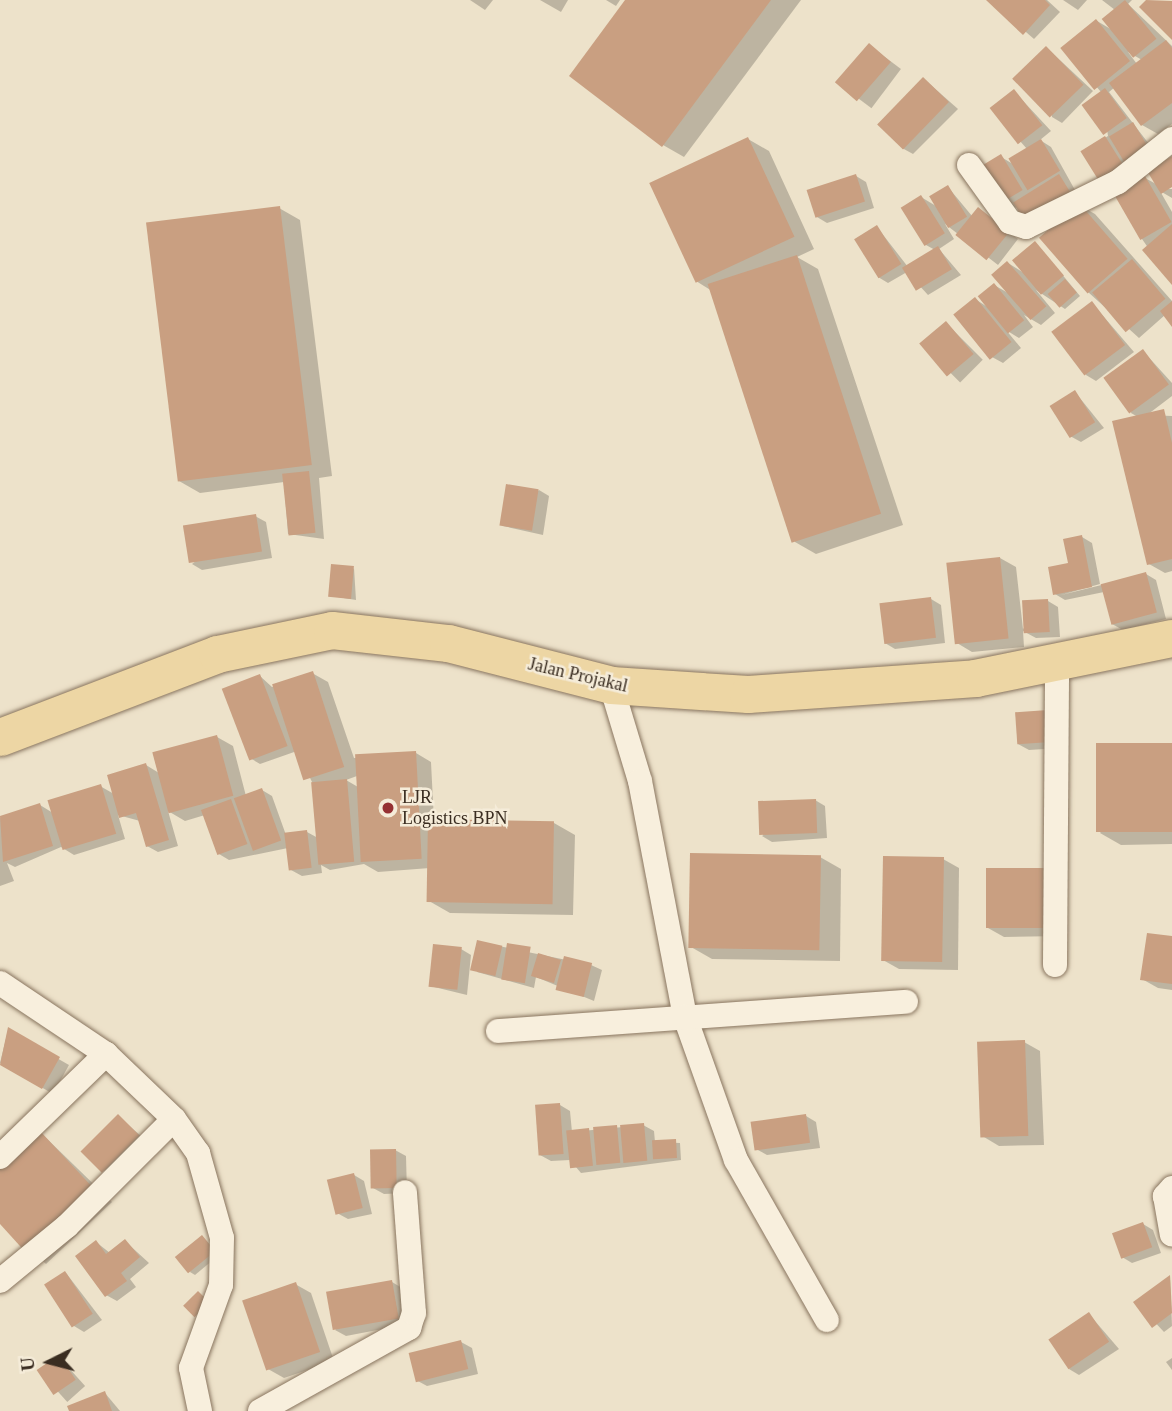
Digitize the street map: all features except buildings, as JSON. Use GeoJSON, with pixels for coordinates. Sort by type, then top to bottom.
{"type":"FeatureCollection","features":[{"type":"Feature","properties":{"kind":"main road","name":"Jalan Projakal"},"geometry":{"type":"LineString","coordinates":[[0,737],[217,654],[332,630],[448,643],[611,685],[747,694],[975,678],[1057,664],[1172,638]]}},
{"type":"Feature","properties":{"kind":"street"},"geometry":{"type":"LineString","coordinates":[[969,165],[1010,222],[1026,227],[1118,182],[1172,139]]}},
{"type":"Feature","properties":{"kind":"street"},"geometry":{"type":"LineString","coordinates":[[1055,965],[1057,664]]}},
{"type":"Feature","properties":{"kind":"street"},"geometry":{"type":"LineString","coordinates":[[611,685],[640,781],[685,1017],[736,1160],[827,1321]]}},
{"type":"Feature","properties":{"kind":"street"},"geometry":{"type":"LineString","coordinates":[[0,983],[106,1054],[174,1118],[198,1153],[221,1227],[221,1285],[191,1368],[200,1411]]}},
{"type":"Feature","properties":{"kind":"street"},"geometry":{"type":"LineString","coordinates":[[498,1031],[906,1002]]}},
{"type":"Feature","properties":{"kind":"street"},"geometry":{"type":"LineString","coordinates":[[0,1157],[106,1054]]}},
{"type":"Feature","properties":{"kind":"street"},"geometry":{"type":"LineString","coordinates":[[0,1281],[67,1226],[174,1118]]}},
{"type":"Feature","properties":{"kind":"street"},"geometry":{"type":"LineString","coordinates":[[1172,1188],[1165,1207],[1172,1234]]}},
{"type":"Feature","properties":{"kind":"street"},"geometry":{"type":"LineString","coordinates":[[260,1411],[409,1328],[414,1313],[405,1192]]}},
{"type":"Feature","properties":{"kind":"place","name":"LJR Logistics BPN"},"geometry":{"type":"Point","coordinates":[388,808]}}]}
